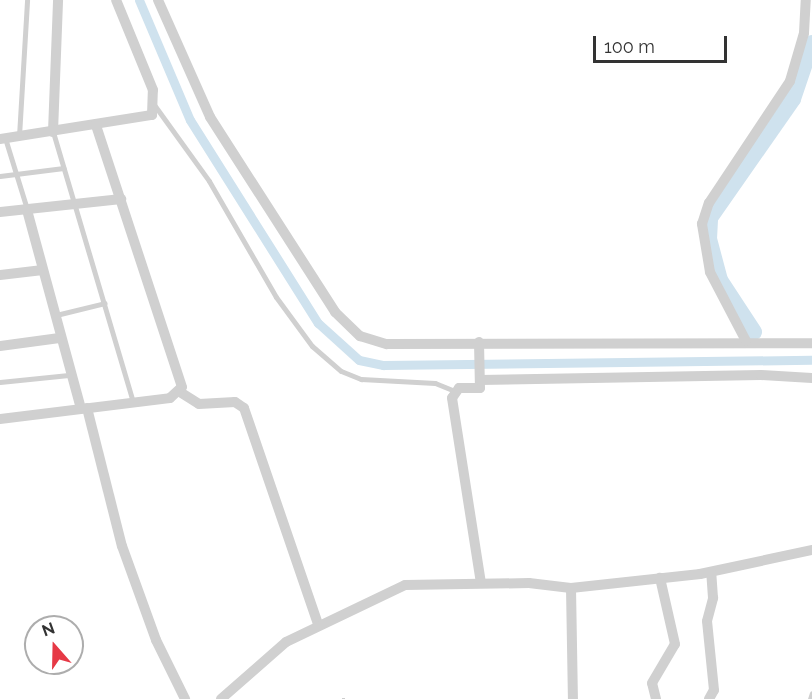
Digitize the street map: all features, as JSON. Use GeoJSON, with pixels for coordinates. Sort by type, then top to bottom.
{"type":"FeatureCollection","features":[{"type":"Feature","properties":{"kind":"street"},"geometry":{"type":"LineString","coordinates":[[52,132],[58,0]]}},
{"type":"Feature","properties":{"kind":"street"},"geometry":{"type":"LineString","coordinates":[[2,139],[149,117],[155,106],[116,0]]}},
{"type":"Feature","properties":{"kind":"street"},"geometry":{"type":"LineString","coordinates":[[158,0],[210,117],[342,322],[380,343],[479,346],[746,341],[812,343]]}},
{"type":"Feature","properties":{"kind":"street"},"geometry":{"type":"LineString","coordinates":[[746,341],[710,272],[702,224],[709,203],[790,81],[804,33],[806,0]]}},
{"type":"Feature","properties":{"kind":"street"},"geometry":{"type":"LineString","coordinates":[[96,125],[182,383],[180,392]]}},
{"type":"Feature","properties":{"kind":"street"},"geometry":{"type":"LineString","coordinates":[[0,212],[121,199]]}},
{"type":"Feature","properties":{"kind":"street"},"geometry":{"type":"LineString","coordinates":[[27,210],[69,375],[84,408],[122,546],[156,640],[185,699]]}},
{"type":"Feature","properties":{"kind":"street"},"geometry":{"type":"LineString","coordinates":[[0,275],[43,270]]}},
{"type":"Feature","properties":{"kind":"street"},"geometry":{"type":"LineString","coordinates":[[0,346],[59,338]]}},
{"type":"Feature","properties":{"kind":"street"},"geometry":{"type":"LineString","coordinates":[[479,346],[478,390],[455,391],[452,403],[481,583]]}},
{"type":"Feature","properties":{"kind":"street"},"geometry":{"type":"LineString","coordinates":[[480,378],[749,375],[812,378]]}},
{"type":"Feature","properties":{"kind":"street"},"geometry":{"type":"LineString","coordinates":[[0,419],[133,402],[180,392],[199,404],[235,402],[244,408],[318,624]]}},
{"type":"Feature","properties":{"kind":"street"},"geometry":{"type":"LineString","coordinates":[[221,699],[286,642],[318,624],[405,585],[481,583],[571,588],[711,573],[812,550]]}},
{"type":"Feature","properties":{"kind":"street"},"geometry":{"type":"LineString","coordinates":[[709,699],[714,690],[707,621],[713,598],[711,573]]}},
{"type":"Feature","properties":{"kind":"street"},"geometry":{"type":"LineString","coordinates":[[656,699],[652,683],[675,644],[660,578]]}},
{"type":"Feature","properties":{"kind":"street"},"geometry":{"type":"LineString","coordinates":[[571,588],[573,699]]}},
{"type":"Feature","properties":{"kind":"lane"},"geometry":{"type":"LineString","coordinates":[[19,136],[27,0]]}},
{"type":"Feature","properties":{"kind":"lane"},"geometry":{"type":"LineString","coordinates":[[155,106],[209,181],[276,297],[312,346],[341,371],[362,379],[435,383],[455,391]]}},
{"type":"Feature","properties":{"kind":"lane"},"geometry":{"type":"LineString","coordinates":[[52,132],[76,205],[133,402]]}},
{"type":"Feature","properties":{"kind":"lane"},"geometry":{"type":"LineString","coordinates":[[2,139],[27,210]]}},
{"type":"Feature","properties":{"kind":"lane"},"geometry":{"type":"LineString","coordinates":[[0,177],[64,168]]}},
{"type":"Feature","properties":{"kind":"lane"},"geometry":{"type":"LineString","coordinates":[[54,315],[105,303]]}},
{"type":"Feature","properties":{"kind":"lane"},"geometry":{"type":"LineString","coordinates":[[0,382],[69,375]]}},
{"type":"Feature","properties":{"kind":"lane"},"geometry":{"type":"LineString","coordinates":[[810,699],[812,693]]}},
{"type":"Feature","properties":{"kind":"path"},"geometry":{"type":"LineString","coordinates":[[342,699],[348,699]]}},
{"type":"Feature","properties":{"kind":"waterway"},"geometry":{"type":"LineString","coordinates":[[139,0],[190,120],[318,323],[359,360],[383,365],[812,360]]}},
{"type":"Feature","properties":{"kind":"waterway"},"geometry":{"type":"LineString","coordinates":[[754,332],[720,280],[709,239],[710,218],[793,99],[812,43]]}}]}
